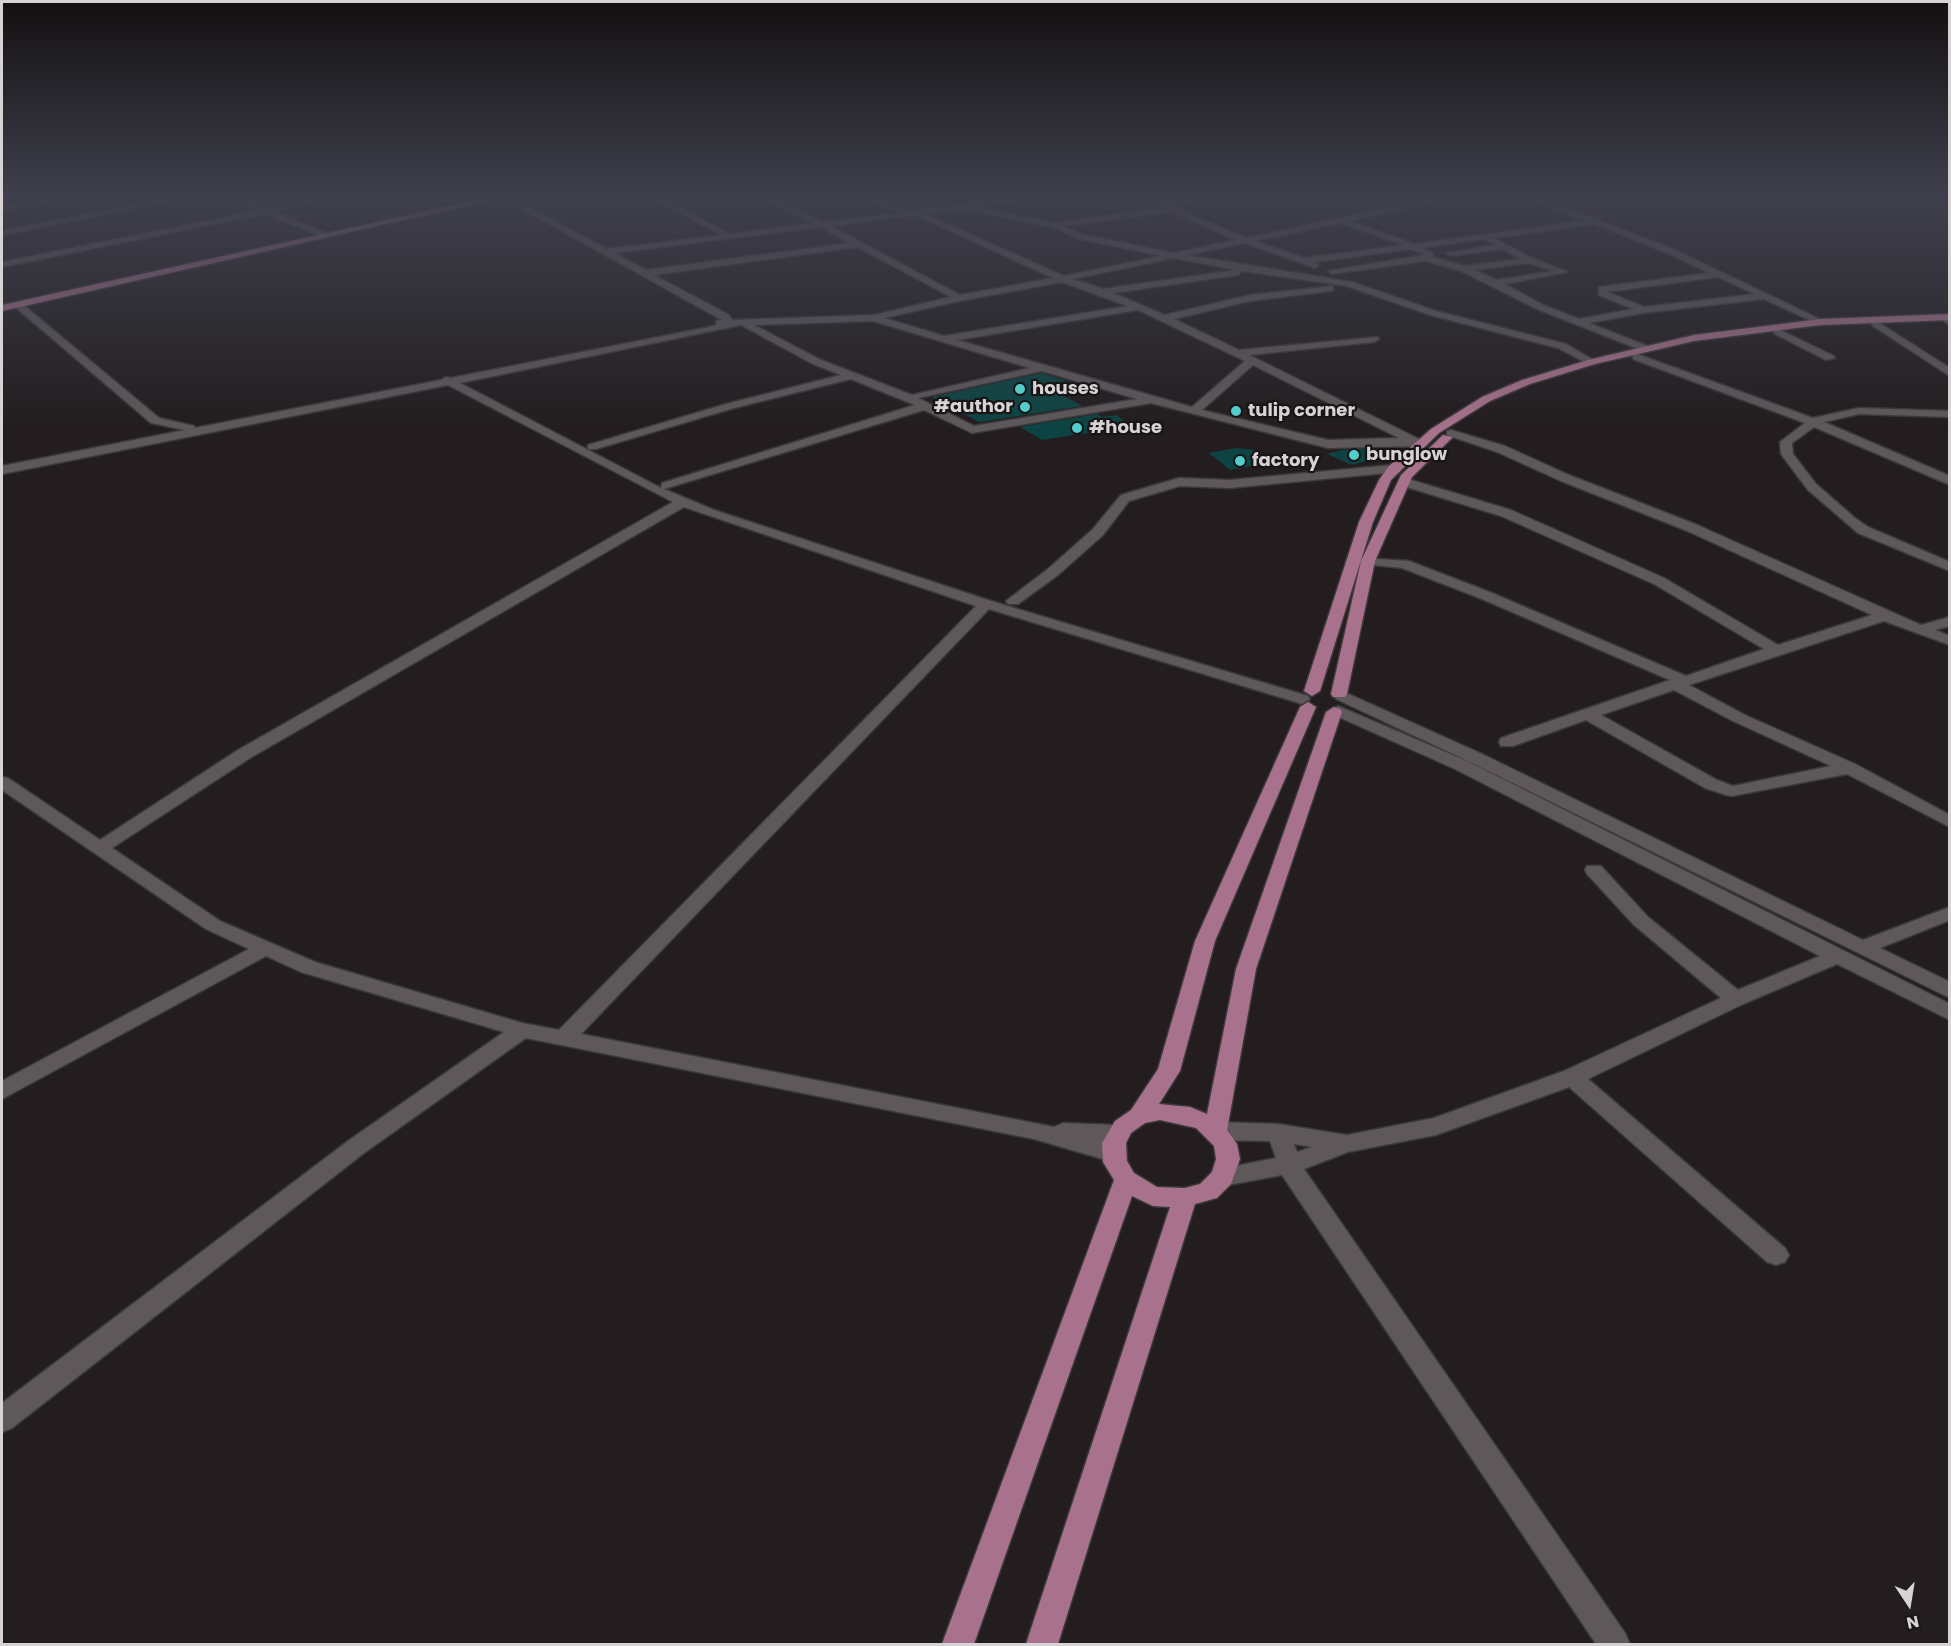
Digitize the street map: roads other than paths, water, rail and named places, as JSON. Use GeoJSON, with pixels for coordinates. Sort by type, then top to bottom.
{"type":"FeatureCollection","features":[{"type":"Feature","properties":{"kind":"main road"},"geometry":{"type":"LineString","coordinates":[[2,306],[134,276]]}},
{"type":"Feature","properties":{"kind":"main road"},"geometry":{"type":"LineString","coordinates":[[2,306],[18,305],[149,276]]}},
{"type":"Feature","properties":{"kind":"main road"},"geometry":{"type":"LineString","coordinates":[[1215,1131],[1246,969],[1338,703],[1368,561],[1407,475],[1451,433],[1493,407],[1544,384],[1694,338],[1821,322],[1949,320]]}},
{"type":"Feature","properties":{"kind":"main road"},"geometry":{"type":"LineString","coordinates":[[1139,1116],[1175,1112],[1190,1116],[1215,1131],[1225,1144],[1228,1159],[1223,1177],[1208,1191],[1185,1198],[1153,1196],[1126,1180],[1115,1162],[1115,1143],[1139,1116],[1169,1071],[1205,941],[1308,697],[1366,522],[1393,468],[1417,442],[1496,394],[1592,362],[1778,332],[1949,320]]}},
{"type":"Feature","properties":{"kind":"main road"},"geometry":{"type":"LineString","coordinates":[[1308,697],[1338,703]]}},
{"type":"Feature","properties":{"kind":"main road"},"geometry":{"type":"LineString","coordinates":[[958,1644],[1126,1180]]}},
{"type":"Feature","properties":{"kind":"main road"},"geometry":{"type":"LineString","coordinates":[[1042,1644],[1185,1198]]}},
{"type":"Feature","properties":{"kind":"street"},"geometry":{"type":"LineString","coordinates":[[642,276],[715,319],[716,323]]}},
{"type":"Feature","properties":{"kind":"street"},"geometry":{"type":"LineString","coordinates":[[651,276],[726,317],[729,324]]}},
{"type":"Feature","properties":{"kind":"street"},"geometry":{"type":"LineString","coordinates":[[917,276],[959,298]]}},
{"type":"Feature","properties":{"kind":"street"},"geometry":{"type":"LineString","coordinates":[[1056,276],[1102,292],[1160,319],[1192,330],[1417,442]]}},
{"type":"Feature","properties":{"kind":"street"},"geometry":{"type":"LineString","coordinates":[[2,470],[716,323],[744,324],[874,318],[959,298],[1077,276]]}},
{"type":"Feature","properties":{"kind":"street"},"geometry":{"type":"LineString","coordinates":[[1102,292],[1212,276]]}},
{"type":"Feature","properties":{"kind":"street"},"geometry":{"type":"LineString","coordinates":[[1293,276],[1351,284],[1432,313],[1562,346],[1592,362]]}},
{"type":"Feature","properties":{"kind":"street"},"geometry":{"type":"LineString","coordinates":[[1339,276],[1351,284]]}},
{"type":"Feature","properties":{"kind":"street"},"geometry":{"type":"LineString","coordinates":[[1480,276],[1540,307],[1642,353],[1813,422],[1948,480]]}},
{"type":"Feature","properties":{"kind":"street"},"geometry":{"type":"LineString","coordinates":[[1496,283],[1540,276]]}},
{"type":"Feature","properties":{"kind":"street"},"geometry":{"type":"LineString","coordinates":[[1643,310],[1602,293],[1602,289],[1707,276]]}},
{"type":"Feature","properties":{"kind":"street"},"geometry":{"type":"LineString","coordinates":[[1725,276],[1821,322]]}},
{"type":"Feature","properties":{"kind":"street"},"geometry":{"type":"LineString","coordinates":[[1160,319],[1250,298],[1351,284]]}},
{"type":"Feature","properties":{"kind":"street"},"geometry":{"type":"LineString","coordinates":[[1577,322],[1643,310],[1765,296]]}},
{"type":"Feature","properties":{"kind":"street"},"geometry":{"type":"LineString","coordinates":[[18,305],[155,421],[190,428]]}},
{"type":"Feature","properties":{"kind":"street"},"geometry":{"type":"LineString","coordinates":[[943,339],[1136,308]]}},
{"type":"Feature","properties":{"kind":"street"},"geometry":{"type":"LineString","coordinates":[[874,318],[1046,367],[1151,400],[1290,436],[1328,444],[1417,442]]}},
{"type":"Feature","properties":{"kind":"street"},"geometry":{"type":"LineString","coordinates":[[2,465],[711,330],[729,324]]}},
{"type":"Feature","properties":{"kind":"street"},"geometry":{"type":"LineString","coordinates":[[744,324],[849,376],[921,400],[968,428],[977,430],[1151,400]]}},
{"type":"Feature","properties":{"kind":"street"},"geometry":{"type":"LineString","coordinates":[[1876,324],[1950,373]]}},
{"type":"Feature","properties":{"kind":"street"},"geometry":{"type":"LineString","coordinates":[[1778,332],[1830,358]]}},
{"type":"Feature","properties":{"kind":"street"},"geometry":{"type":"LineString","coordinates":[[1237,353],[1374,339]]}},
{"type":"Feature","properties":{"kind":"street"},"geometry":{"type":"LineString","coordinates":[[1195,410],[1251,361]]}},
{"type":"Feature","properties":{"kind":"street"},"geometry":{"type":"LineString","coordinates":[[666,486],[921,400],[1046,367]]}},
{"type":"Feature","properties":{"kind":"street"},"geometry":{"type":"LineString","coordinates":[[592,447],[730,406],[849,376]]}},
{"type":"Feature","properties":{"kind":"street"},"geometry":{"type":"LineString","coordinates":[[454,378],[666,486],[728,510],[1308,697]]}},
{"type":"Feature","properties":{"kind":"street"},"geometry":{"type":"LineString","coordinates":[[454,378],[653,489],[683,502],[986,604],[1308,697]]}},
{"type":"Feature","properties":{"kind":"street"},"geometry":{"type":"LineString","coordinates":[[1950,414],[1859,411],[1813,422],[1786,442],[1787,454],[1812,487],[1863,530],[1950,567]]}},
{"type":"Feature","properties":{"kind":"street"},"geometry":{"type":"LineString","coordinates":[[131,439],[155,421]]}},
{"type":"Feature","properties":{"kind":"street"},"geometry":{"type":"LineString","coordinates":[[1451,433],[1501,449],[1565,478],[1690,527],[1885,616],[1950,641]]}},
{"type":"Feature","properties":{"kind":"street"},"geometry":{"type":"LineString","coordinates":[[1013,600],[1053,572],[1098,532],[1125,498],[1179,482],[1230,484],[1393,468]]}},
{"type":"Feature","properties":{"kind":"street"},"geometry":{"type":"LineString","coordinates":[[1404,482],[1506,513],[1659,581],[1776,650]]}},
{"type":"Feature","properties":{"kind":"street"},"geometry":{"type":"LineString","coordinates":[[100,848],[244,754],[683,502]]}},
{"type":"Feature","properties":{"kind":"street"},"geometry":{"type":"LineString","coordinates":[[1368,561],[1404,564],[1487,596],[1680,683],[1739,718],[1849,768],[1950,822]]}},
{"type":"Feature","properties":{"kind":"street"},"geometry":{"type":"LineString","coordinates":[[563,1039],[986,604]]}},
{"type":"Feature","properties":{"kind":"street"},"geometry":{"type":"LineString","coordinates":[[1507,742],[1776,650],[1885,616]]}},
{"type":"Feature","properties":{"kind":"street"},"geometry":{"type":"LineString","coordinates":[[1923,629],[1950,621]]}},
{"type":"Feature","properties":{"kind":"street"},"geometry":{"type":"LineString","coordinates":[[1338,703],[1476,758],[1950,991]]}},
{"type":"Feature","properties":{"kind":"street"},"geometry":{"type":"LineString","coordinates":[[1338,703],[1950,1014]]}},
{"type":"Feature","properties":{"kind":"street"},"geometry":{"type":"LineString","coordinates":[[1588,715],[1711,784],[1732,791],[1849,768]]}},
{"type":"Feature","properties":{"kind":"street"},"geometry":{"type":"LineString","coordinates":[[2,782],[213,925],[308,967],[522,1030],[563,1039],[1034,1130],[1115,1143]]}},
{"type":"Feature","properties":{"kind":"street"},"geometry":{"type":"LineString","coordinates":[[1594,870],[1641,921],[1736,999]]}},
{"type":"Feature","properties":{"kind":"street"},"geometry":{"type":"LineString","coordinates":[[1864,947],[1950,913]]}},
{"type":"Feature","properties":{"kind":"street"},"geometry":{"type":"LineString","coordinates":[[2,1091],[264,949]]}},
{"type":"Feature","properties":{"kind":"street"},"geometry":{"type":"LineString","coordinates":[[1223,1177],[1290,1164],[1346,1144],[1436,1126],[1572,1077],[1736,999],[1838,956]]}},
{"type":"Feature","properties":{"kind":"street"},"geometry":{"type":"LineString","coordinates":[[2,1419],[356,1147],[522,1030]]}},
{"type":"Feature","properties":{"kind":"street"},"geometry":{"type":"LineString","coordinates":[[1572,1077],[1776,1256]]}},
{"type":"Feature","properties":{"kind":"street"},"geometry":{"type":"LineString","coordinates":[[1215,1131],[1278,1133],[1346,1144]]}},
{"type":"Feature","properties":{"kind":"street"},"geometry":{"type":"LineString","coordinates":[[1278,1133],[1296,1179],[1614,1644]]}},
{"type":"Feature","properties":{"kind":"place","name":"houses"},"geometry":{"type":"Point","coordinates":[1020,389]}},
{"type":"Feature","properties":{"kind":"place","name":"#author"},"geometry":{"type":"Point","coordinates":[1025,407]}},
{"type":"Feature","properties":{"kind":"place","name":"tulip corner"},"geometry":{"type":"Point","coordinates":[1236,411]}},
{"type":"Feature","properties":{"kind":"place","name":"#house"},"geometry":{"type":"Point","coordinates":[1077,428]}},
{"type":"Feature","properties":{"kind":"place","name":"bunglow"},"geometry":{"type":"Point","coordinates":[1354,455]}},
{"type":"Feature","properties":{"kind":"place","name":"factory"},"geometry":{"type":"Point","coordinates":[1240,461]}}]}
